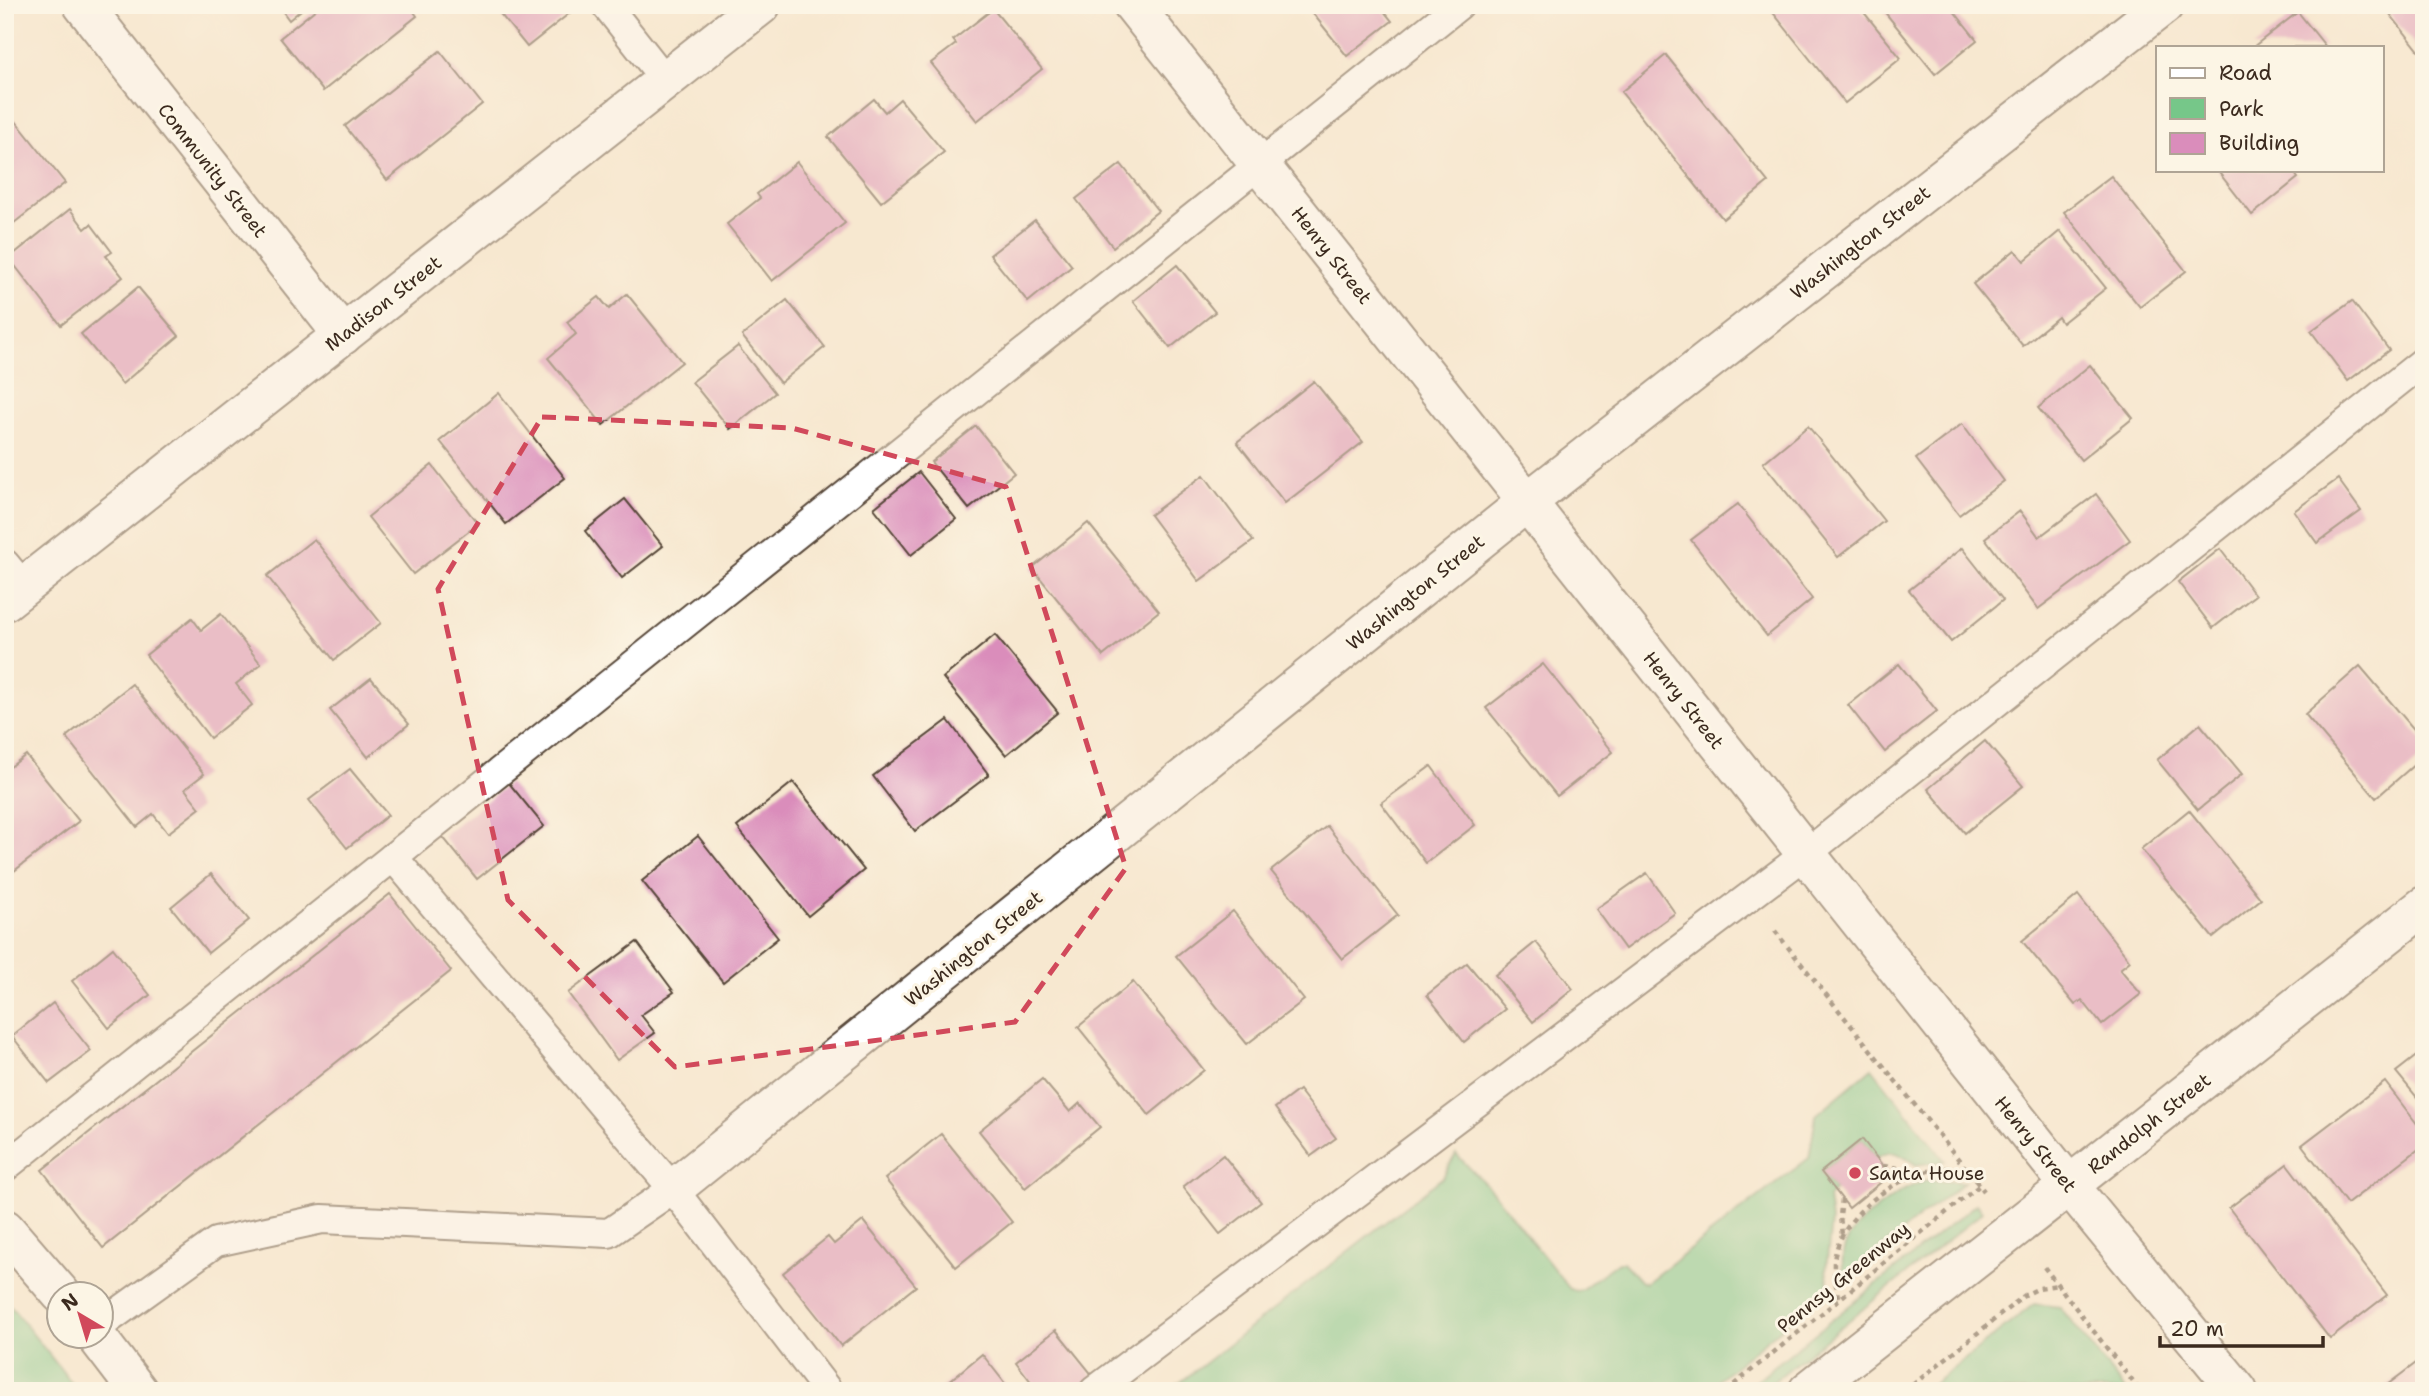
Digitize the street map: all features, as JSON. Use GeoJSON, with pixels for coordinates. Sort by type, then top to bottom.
{"type":"FeatureCollection","features":[{"type":"Feature","properties":{"kind":"street","name":"Community Street"},"geometry":{"type":"LineString","coordinates":[[83,5],[343,335]]}},
{"type":"Feature","properties":{"kind":"street","name":"Madison Street"},"geometry":{"type":"LineString","coordinates":[[11,584],[343,335],[761,5]]}},
{"type":"Feature","properties":{"kind":"street","name":"Henry Street"},"geometry":{"type":"LineString","coordinates":[[1133,5],[2069,1185],[2238,1391]]}},
{"type":"Feature","properties":{"kind":"street","name":"Washington Street"},"geometry":{"type":"LineString","coordinates":[[673,1189],[1527,502],[2164,5]]}},
{"type":"Feature","properties":{"kind":"street","name":"Randolph Street"},"geometry":{"type":"LineString","coordinates":[[1808,1391],[2424,906]]}},
{"type":"Feature","properties":{"kind":"street"},"geometry":{"type":"LineString","coordinates":[[5,1229],[49,1280]]}},
{"type":"Feature","properties":{"kind":"street"},"geometry":{"type":"LineString","coordinates":[[107,1350],[138,1391]]}},
{"type":"Feature","properties":{"kind":"lane"},"geometry":{"type":"LineString","coordinates":[[606,5],[666,80]]}},
{"type":"Feature","properties":{"kind":"lane"},"geometry":{"type":"LineString","coordinates":[[5,1167],[1459,5]]}},
{"type":"Feature","properties":{"kind":"lane"},"geometry":{"type":"LineString","coordinates":[[1094,1391],[1806,854],[2424,361]]}},
{"type":"Feature","properties":{"kind":"lane"},"geometry":{"type":"LineString","coordinates":[[393,857],[673,1189],[828,1391]]}},
{"type":"Feature","properties":{"kind":"lane"},"geometry":{"type":"LineString","coordinates":[[116,1314],[216,1242],[322,1219],[609,1233],[673,1189]]}},
{"type":"Feature","properties":{"kind":"path"},"geometry":{"type":"LineString","coordinates":[[1768,922],[1965,1169]]}},
{"type":"Feature","properties":{"kind":"path"},"geometry":{"type":"LineString","coordinates":[[1883,1166],[1899,1168],[1915,1176]]}},
{"type":"Feature","properties":{"kind":"path"},"geometry":{"type":"LineString","coordinates":[[1838,1298],[1835,1256],[1842,1235],[1858,1215],[1883,1192],[1915,1176],[1940,1168],[1965,1169]]}},
{"type":"Feature","properties":{"kind":"path","name":"Pennsy Greenway"},"geometry":{"type":"LineString","coordinates":[[1726,1391],[1980,1185],[1965,1169]]}},
{"type":"Feature","properties":{"kind":"path"},"geometry":{"type":"LineString","coordinates":[[1842,1199],[1842,1235]]}},
{"type":"Feature","properties":{"kind":"path"},"geometry":{"type":"LineString","coordinates":[[1905,1391],[2025,1295],[2039,1288],[2058,1285],[2140,1391]]}},
{"type":"Feature","properties":{"kind":"highlighted area"},"geometry":{"type":"Polygon","coordinates":[[[542,417],[792,428],[1006,487],[1126,868],[1015,1022],[675,1067],[508,900],[438,589],[542,417]]]}},
{"type":"Feature","properties":{"kind":"green space"},"geometry":{"type":"Polygon","coordinates":[[[1872,1068],[1945,1161],[1916,1165],[1901,1155],[1892,1153],[1877,1158],[1862,1139],[1821,1172],[1835,1190],[1828,1198],[1831,1221],[1826,1270],[1830,1288],[1705,1391],[1169,1391],[1443,1177],[1456,1154],[1492,1191],[1569,1288],[1576,1291],[1582,1289],[1618,1262],[1623,1262],[1641,1282],[1646,1283],[1809,1158],[1816,1115],[1872,1068]]]}},
{"type":"Feature","properties":{"kind":"green space"},"geometry":{"type":"Polygon","coordinates":[[[1925,1181],[1964,1182],[1843,1278],[1844,1250],[1858,1226],[1891,1198],[1925,1181]]]}},
{"type":"Feature","properties":{"kind":"green space"},"geometry":{"type":"Polygon","coordinates":[[[1976,1204],[1982,1211],[1979,1215],[1762,1391],[1743,1391],[1976,1204]]]}},
{"type":"Feature","properties":{"kind":"green space"},"geometry":{"type":"Polygon","coordinates":[[[5,1299],[78,1391],[5,1391],[5,1299]]]}},
{"type":"Feature","properties":{"kind":"green space"},"geometry":{"type":"Polygon","coordinates":[[[2034,1304],[2060,1307],[2126,1391],[1925,1391],[2034,1304]]]}},
{"type":"Feature","properties":{"kind":"building"},"geometry":{"type":"Polygon","coordinates":[[[278,5],[307,5],[289,20],[278,5]]]}},
{"type":"Feature","properties":{"kind":"building"},"geometry":{"type":"Polygon","coordinates":[[[321,5],[409,5],[417,16],[323,91],[280,38],[321,5]]]}},
{"type":"Feature","properties":{"kind":"building"},"geometry":{"type":"Polygon","coordinates":[[[493,5],[574,5],[576,8],[527,47],[493,5]]]}},
{"type":"Feature","properties":{"kind":"building"},"geometry":{"type":"Polygon","coordinates":[[[1315,5],[1379,5],[1392,21],[1347,56],[1310,10],[1315,5]]]}},
{"type":"Feature","properties":{"kind":"building"},"geometry":{"type":"Polygon","coordinates":[[[1767,5],[1858,5],[1901,58],[1845,103],[1767,5]]]}},
{"type":"Feature","properties":{"kind":"building"},"geometry":{"type":"Polygon","coordinates":[[[1879,5],[1949,5],[1977,40],[1935,74],[1879,5]]]}},
{"type":"Feature","properties":{"kind":"building"},"geometry":{"type":"Polygon","coordinates":[[[2383,5],[2424,5],[2424,57],[2383,5]]]}},
{"type":"Feature","properties":{"kind":"building"},"geometry":{"type":"Polygon","coordinates":[[[993,9],[1042,69],[977,121],[931,63],[956,44],[953,40],[993,9]]]}},
{"type":"Feature","properties":{"kind":"building"},"geometry":{"type":"Polygon","coordinates":[[[2298,12],[2325,46],[2254,46],[2298,12]]]}},
{"type":"Feature","properties":{"kind":"building"},"geometry":{"type":"Polygon","coordinates":[[[440,51],[482,104],[387,180],[345,126],[440,51]]]}},
{"type":"Feature","properties":{"kind":"building"},"geometry":{"type":"Polygon","coordinates":[[[1666,55],[1768,182],[1723,219],[1621,92],[1666,55]]]}},
{"type":"Feature","properties":{"kind":"building"},"geometry":{"type":"Polygon","coordinates":[[[874,99],[885,112],[900,99],[944,152],[881,202],[828,137],[874,99]]]}},
{"type":"Feature","properties":{"kind":"building"},"geometry":{"type":"Polygon","coordinates":[[[15,120],[65,183],[5,230],[5,127],[15,120]]]}},
{"type":"Feature","properties":{"kind":"building"},"geometry":{"type":"Polygon","coordinates":[[[797,162],[845,223],[772,281],[727,224],[760,198],[757,194],[797,162]]]}},
{"type":"Feature","properties":{"kind":"building"},"geometry":{"type":"Polygon","coordinates":[[[1121,164],[1158,211],[1113,247],[1076,199],[1121,164]]]}},
{"type":"Feature","properties":{"kind":"building"},"geometry":{"type":"Polygon","coordinates":[[[2219,172],[2294,172],[2298,178],[2252,215],[2219,172]]]}},
{"type":"Feature","properties":{"kind":"building"},"geometry":{"type":"Polygon","coordinates":[[[2111,176],[2186,271],[2140,307],[2064,212],[2111,176]]]}},
{"type":"Feature","properties":{"kind":"building"},"geometry":{"type":"Polygon","coordinates":[[[70,209],[85,229],[91,224],[112,252],[106,256],[123,277],[61,325],[9,258],[70,209]]]}},
{"type":"Feature","properties":{"kind":"building"},"geometry":{"type":"Polygon","coordinates":[[[1035,220],[1072,266],[1028,302],[990,255],[1035,220]]]}},
{"type":"Feature","properties":{"kind":"building"},"geometry":{"type":"Polygon","coordinates":[[[2060,231],[2106,288],[2062,323],[2058,317],[2023,346],[1973,284],[2015,250],[2024,261],[2060,231]]]}},
{"type":"Feature","properties":{"kind":"building"},"geometry":{"type":"Polygon","coordinates":[[[1177,265],[1215,312],[1170,348],[1133,301],[1177,265]]]}},
{"type":"Feature","properties":{"kind":"building"},"geometry":{"type":"Polygon","coordinates":[[[138,287],[179,336],[122,384],[81,334],[138,287]]]}},
{"type":"Feature","properties":{"kind":"building"},"geometry":{"type":"Polygon","coordinates":[[[627,294],[682,362],[603,425],[548,358],[576,334],[567,322],[599,297],[609,309],[627,294]]]}},
{"type":"Feature","properties":{"kind":"building"},"geometry":{"type":"Polygon","coordinates":[[[787,300],[825,347],[780,383],[742,336],[787,300]]]}},
{"type":"Feature","properties":{"kind":"building"},"geometry":{"type":"Polygon","coordinates":[[[2352,301],[2389,350],[2348,381],[2311,331],[2352,301]]]}},
{"type":"Feature","properties":{"kind":"building"},"geometry":{"type":"Polygon","coordinates":[[[738,346],[775,393],[730,429],[692,382],[738,346]]]}},
{"type":"Feature","properties":{"kind":"building"},"geometry":{"type":"Polygon","coordinates":[[[2090,365],[2133,418],[2081,460],[2038,408],[2090,365]]]}},
{"type":"Feature","properties":{"kind":"building"},"geometry":{"type":"Polygon","coordinates":[[[1314,381],[1363,442],[1285,503],[1237,442],[1314,381]]]}},
{"type":"Feature","properties":{"kind":"building"},"geometry":{"type":"Polygon","coordinates":[[[499,393],[565,478],[506,524],[440,441],[499,393]]]}},
{"type":"Feature","properties":{"kind":"building"},"geometry":{"type":"Polygon","coordinates":[[[1962,424],[2004,481],[1959,515],[1916,459],[1962,424]]]}},
{"type":"Feature","properties":{"kind":"building"},"geometry":{"type":"Polygon","coordinates":[[[976,426],[1014,473],[969,509],[931,462],[976,426]]]}},
{"type":"Feature","properties":{"kind":"building"},"geometry":{"type":"Polygon","coordinates":[[[1808,426],[1884,521],[1838,557],[1763,463],[1808,426]]]}},
{"type":"Feature","properties":{"kind":"building"},"geometry":{"type":"Polygon","coordinates":[[[432,465],[478,524],[413,574],[368,517],[432,465]]]}},
{"type":"Feature","properties":{"kind":"building"},"geometry":{"type":"Polygon","coordinates":[[[919,472],[956,519],[911,555],[874,508],[919,472]]]}},
{"type":"Feature","properties":{"kind":"building"},"geometry":{"type":"Polygon","coordinates":[[[1204,475],[1253,541],[1199,581],[1150,515],[1204,475]]]}},
{"type":"Feature","properties":{"kind":"building"},"geometry":{"type":"Polygon","coordinates":[[[2338,479],[2361,511],[2317,543],[2294,511],[2338,479]]]}},
{"type":"Feature","properties":{"kind":"building"},"geometry":{"type":"Polygon","coordinates":[[[2096,494],[2130,540],[2038,609],[1985,538],[2020,511],[2039,537],[2096,494]]]}},
{"type":"Feature","properties":{"kind":"building"},"geometry":{"type":"Polygon","coordinates":[[[625,499],[663,546],[622,578],[585,531],[625,499]]]}},
{"type":"Feature","properties":{"kind":"building"},"geometry":{"type":"Polygon","coordinates":[[[1738,504],[1812,599],[1767,636],[1691,540],[1738,504]]]}},
{"type":"Feature","properties":{"kind":"building"},"geometry":{"type":"Polygon","coordinates":[[[1088,523],[1159,611],[1103,656],[1032,568],[1088,523]]]}},
{"type":"Feature","properties":{"kind":"building"},"geometry":{"type":"Polygon","coordinates":[[[314,539],[381,623],[334,660],[267,576],[314,539]]]}},
{"type":"Feature","properties":{"kind":"building"},"geometry":{"type":"Polygon","coordinates":[[[1962,548],[2003,600],[1951,642],[1909,590],[1962,548]]]}},
{"type":"Feature","properties":{"kind":"building"},"geometry":{"type":"Polygon","coordinates":[[[2220,549],[2255,595],[2213,628],[2178,582],[2220,549]]]}},
{"type":"Feature","properties":{"kind":"building"},"geometry":{"type":"Polygon","coordinates":[[[221,614],[261,664],[236,684],[252,705],[210,738],[146,655],[192,618],[201,630],[221,614]]]}},
{"type":"Feature","properties":{"kind":"building"},"geometry":{"type":"Polygon","coordinates":[[[995,635],[1058,712],[1006,755],[943,678],[995,635]]]}},
{"type":"Feature","properties":{"kind":"building"},"geometry":{"type":"Polygon","coordinates":[[[1543,664],[1613,752],[1557,796],[1486,708],[1543,664]]]}},
{"type":"Feature","properties":{"kind":"building"},"geometry":{"type":"Polygon","coordinates":[[[1899,664],[1937,711],[1885,752],[1848,705],[1899,664]]]}},
{"type":"Feature","properties":{"kind":"building"},"geometry":{"type":"Polygon","coordinates":[[[2360,666],[2424,741],[2424,756],[2376,798],[2305,714],[2360,666]]]}},
{"type":"Feature","properties":{"kind":"building"},"geometry":{"type":"Polygon","coordinates":[[[371,678],[409,724],[368,757],[330,710],[371,678]]]}},
{"type":"Feature","properties":{"kind":"building"},"geometry":{"type":"Polygon","coordinates":[[[132,684],[204,774],[185,789],[200,808],[168,833],[153,814],[137,827],[66,737],[132,684]]]}},
{"type":"Feature","properties":{"kind":"building"},"geometry":{"type":"Polygon","coordinates":[[[948,720],[989,775],[915,831],[873,776],[948,720]]]}},
{"type":"Feature","properties":{"kind":"building"},"geometry":{"type":"Polygon","coordinates":[[[2200,724],[2242,774],[2198,810],[2157,760],[2200,724]]]}},
{"type":"Feature","properties":{"kind":"building"},"geometry":{"type":"Polygon","coordinates":[[[1985,741],[2023,786],[1965,833],[1928,789],[1985,741]]]}},
{"type":"Feature","properties":{"kind":"building"},"geometry":{"type":"Polygon","coordinates":[[[26,755],[79,821],[14,871],[5,860],[5,771],[26,755]]]}},
{"type":"Feature","properties":{"kind":"building"},"geometry":{"type":"Polygon","coordinates":[[[1431,766],[1475,825],[1426,863],[1381,803],[1431,766]]]}},
{"type":"Feature","properties":{"kind":"building"},"geometry":{"type":"Polygon","coordinates":[[[350,769],[388,815],[347,848],[309,800],[350,769]]]}},
{"type":"Feature","properties":{"kind":"building"},"geometry":{"type":"Polygon","coordinates":[[[793,782],[864,870],[808,916],[737,827],[793,782]]]}},
{"type":"Feature","properties":{"kind":"building"},"geometry":{"type":"Polygon","coordinates":[[[509,783],[544,826],[477,879],[442,836],[509,783]]]}},
{"type":"Feature","properties":{"kind":"building"},"geometry":{"type":"Polygon","coordinates":[[[2189,810],[2261,899],[2213,938],[2141,849],[2189,810]]]}},
{"type":"Feature","properties":{"kind":"building"},"geometry":{"type":"Polygon","coordinates":[[[1327,826],[1398,915],[1342,959],[1271,871],[1327,826]]]}},
{"type":"Feature","properties":{"kind":"building"},"geometry":{"type":"Polygon","coordinates":[[[698,836],[778,938],[723,982],[642,881],[698,836]]]}},
{"type":"Feature","properties":{"kind":"building"},"geometry":{"type":"Polygon","coordinates":[[[1647,873],[1675,913],[1625,949],[1596,909],[1647,873]]]}},
{"type":"Feature","properties":{"kind":"building"},"geometry":{"type":"Polygon","coordinates":[[[211,874],[249,920],[208,953],[171,907],[211,874]]]}},
{"type":"Feature","properties":{"kind":"building"},"geometry":{"type":"Polygon","coordinates":[[[390,894],[451,971],[103,1248],[42,1170],[390,894]]]}},
{"type":"Feature","properties":{"kind":"building"},"geometry":{"type":"Polygon","coordinates":[[[2078,895],[2130,961],[2120,969],[2141,994],[2102,1025],[2082,1000],[2075,1005],[2022,941],[2078,895]]]}},
{"type":"Feature","properties":{"kind":"building"},"geometry":{"type":"Polygon","coordinates":[[[1233,911],[1304,1000],[1247,1044],[1176,956],[1233,911]]]}},
{"type":"Feature","properties":{"kind":"building"},"geometry":{"type":"Polygon","coordinates":[[[637,942],[674,992],[641,1015],[655,1033],[617,1060],[568,993],[637,942]]]}},
{"type":"Feature","properties":{"kind":"building"},"geometry":{"type":"Polygon","coordinates":[[[1536,942],[1573,989],[1533,1022],[1495,975],[1536,942]]]}},
{"type":"Feature","properties":{"kind":"building"},"geometry":{"type":"Polygon","coordinates":[[[113,948],[150,995],[109,1028],[72,981],[113,948]]]}},
{"type":"Feature","properties":{"kind":"building"},"geometry":{"type":"Polygon","coordinates":[[[1467,963],[1505,1009],[1464,1042],[1427,995],[1467,963]]]}},
{"type":"Feature","properties":{"kind":"building"},"geometry":{"type":"Polygon","coordinates":[[[1133,982],[1204,1070],[1149,1115],[1078,1027],[1133,982]]]}},
{"type":"Feature","properties":{"kind":"building"},"geometry":{"type":"Polygon","coordinates":[[[53,1003],[91,1051],[49,1083],[12,1036],[53,1003]]]}},
{"type":"Feature","properties":{"kind":"building"},"geometry":{"type":"Polygon","coordinates":[[[2424,1050],[2424,1106],[2396,1072],[2424,1050]]]}},
{"type":"Feature","properties":{"kind":"building"},"geometry":{"type":"Polygon","coordinates":[[[1042,1079],[1070,1112],[1080,1103],[1100,1127],[1025,1188],[979,1131],[1042,1079]]]}},
{"type":"Feature","properties":{"kind":"building"},"geometry":{"type":"Polygon","coordinates":[[[2385,1082],[2424,1133],[2424,1145],[2347,1204],[2302,1145],[2385,1082]]]}},
{"type":"Feature","properties":{"kind":"building"},"geometry":{"type":"Polygon","coordinates":[[[1299,1090],[1336,1138],[1311,1156],[1275,1108],[1299,1090]]]}},
{"type":"Feature","properties":{"kind":"building"},"geometry":{"type":"Polygon","coordinates":[[[941,1134],[1012,1222],[956,1267],[885,1179],[941,1134]]]}},
{"type":"Feature","properties":{"kind":"building","name":"Santa House"},"geometry":{"type":"Polygon","coordinates":[[[1862,1139],[1890,1175],[1849,1208],[1821,1172],[1862,1139]]]}},
{"type":"Feature","properties":{"kind":"building"},"geometry":{"type":"Polygon","coordinates":[[[1223,1155],[1261,1202],[1220,1234],[1183,1187],[1223,1155]]]}},
{"type":"Feature","properties":{"kind":"building"},"geometry":{"type":"Polygon","coordinates":[[[2287,1164],[2387,1295],[2330,1339],[2229,1208],[2287,1164]]]}},
{"type":"Feature","properties":{"kind":"building"},"geometry":{"type":"Polygon","coordinates":[[[863,1221],[916,1286],[841,1346],[783,1273],[828,1237],[834,1244],[863,1221]]]}},
{"type":"Feature","properties":{"kind":"building"},"geometry":{"type":"Polygon","coordinates":[[[1056,1330],[1094,1377],[1077,1391],[1038,1391],[1016,1362],[1056,1330]]]}},
{"type":"Feature","properties":{"kind":"building"},"geometry":{"type":"Polygon","coordinates":[[[982,1354],[1011,1391],[944,1391],[942,1387],[982,1354]]]}},
{"type":"Feature","properties":{"kind":"building"},"geometry":{"type":"Polygon","coordinates":[[[2424,1357],[2424,1391],[2379,1391],[2424,1357]]]}},
{"type":"Feature","properties":{"kind":"place","name":"Santa House"},"geometry":{"type":"Point","coordinates":[1855,1173]}}]}
